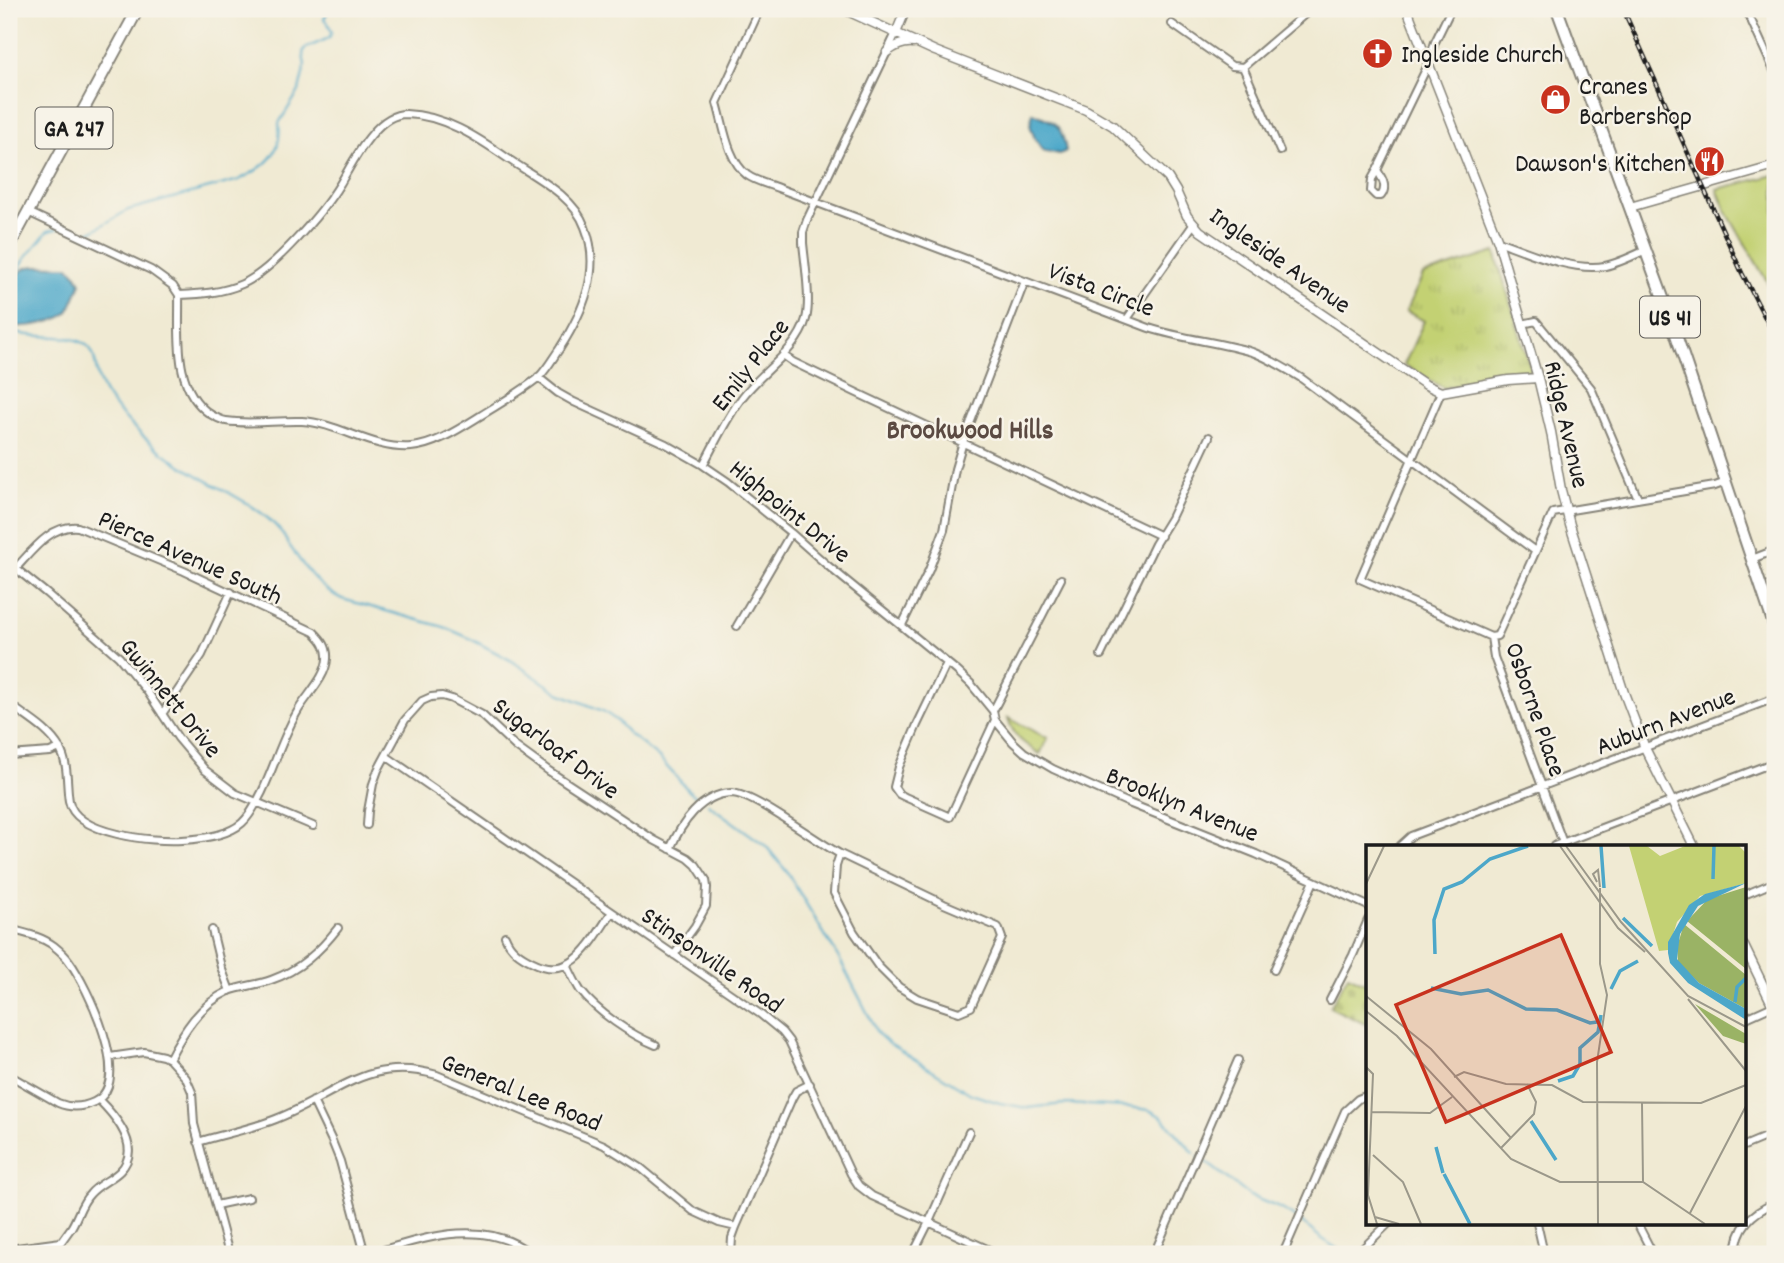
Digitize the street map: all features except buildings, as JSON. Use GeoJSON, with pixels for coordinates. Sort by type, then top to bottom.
{"type":"FeatureCollection","features":[{"type":"Feature","properties":{"kind":"main road","name":"GA 247"},"geometry":{"type":"LineString","coordinates":[[9,245],[138,9]]}},
{"type":"Feature","properties":{"kind":"main road","name":"US 41"},"geometry":{"type":"LineString","coordinates":[[1558,9],[1646,250],[1775,628]]}},
{"type":"Feature","properties":{"kind":"street","name":"Vista Circle"},"geometry":{"type":"LineString","coordinates":[[760,9],[718,103],[730,147],[737,164],[746,174],[1127,320],[1164,333],[1242,350],[1272,360],[1301,378],[1535,551]]}},
{"type":"Feature","properties":{"kind":"street","name":"Ingleside Avenue"},"geometry":{"type":"LineString","coordinates":[[843,9],[917,43],[1086,110],[1113,126],[1168,178],[1177,191],[1187,216],[1200,231],[1426,385],[1441,392]]}},
{"type":"Feature","properties":{"kind":"street"},"geometry":{"type":"LineString","coordinates":[[816,202],[906,9]]}},
{"type":"Feature","properties":{"kind":"street"},"geometry":{"type":"LineString","coordinates":[[1172,24],[1232,66],[1243,67],[1311,9]]}},
{"type":"Feature","properties":{"kind":"street","name":"Ridge Avenue"},"geometry":{"type":"LineString","coordinates":[[1408,9],[1498,241],[1538,378],[1567,512],[1624,693],[1645,748],[1693,845]]}},
{"type":"Feature","properties":{"kind":"street"},"geometry":{"type":"LineString","coordinates":[[1377,170],[1428,65],[1451,9]]}},
{"type":"Feature","properties":{"kind":"street"},"geometry":{"type":"LineString","coordinates":[[1746,9],[1775,73]]}},
{"type":"Feature","properties":{"kind":"street"},"geometry":{"type":"LineString","coordinates":[[887,52],[906,43],[917,43]]}},
{"type":"Feature","properties":{"kind":"street"},"geometry":{"type":"LineString","coordinates":[[1767,53],[1775,49]]}},
{"type":"Feature","properties":{"kind":"street"},"geometry":{"type":"LineString","coordinates":[[1243,67],[1280,151]]}},
{"type":"Feature","properties":{"kind":"street"},"geometry":{"type":"LineString","coordinates":[[28,212],[151,270],[173,286],[179,295],[182,372],[186,386],[201,408],[216,418],[225,421],[312,422],[374,442],[408,447],[423,445],[451,433],[538,377],[570,333],[584,303],[591,278],[592,261],[585,225],[576,210],[530,173],[444,121],[423,115],[394,115],[373,132],[324,206],[305,229],[260,273],[244,284],[223,290],[179,295]]}},
{"type":"Feature","properties":{"kind":"street"},"geometry":{"type":"LineString","coordinates":[[1630,207],[1775,166]]}},
{"type":"Feature","properties":{"kind":"street","name":"Emily Place"},"geometry":{"type":"LineString","coordinates":[[703,465],[741,399],[800,335],[807,316],[803,232],[816,202]]}},
{"type":"Feature","properties":{"kind":"street"},"geometry":{"type":"LineString","coordinates":[[1127,320],[1193,225]]}},
{"type":"Feature","properties":{"kind":"street"},"geometry":{"type":"LineString","coordinates":[[9,230],[9,245]]}},
{"type":"Feature","properties":{"kind":"street"},"geometry":{"type":"LineString","coordinates":[[1498,241],[1555,261],[1584,266],[1606,266],[1646,250]]}},
{"type":"Feature","properties":{"kind":"street"},"geometry":{"type":"LineString","coordinates":[[902,625],[929,570],[944,530],[955,468],[963,442],[1025,281]]}},
{"type":"Feature","properties":{"kind":"street"},"geometry":{"type":"LineString","coordinates":[[1522,324],[1536,321],[1591,388],[1639,499]]}},
{"type":"Feature","properties":{"kind":"street"},"geometry":{"type":"LineString","coordinates":[[783,355],[1161,536]]}},
{"type":"Feature","properties":{"kind":"street","name":"Highpoint Drive"},"geometry":{"type":"LineString","coordinates":[[538,377],[574,402],[666,444],[728,482],[947,663],[971,684],[993,711]]}},
{"type":"Feature","properties":{"kind":"street"},"geometry":{"type":"LineString","coordinates":[[1441,392],[1538,378]]}},
{"type":"Feature","properties":{"kind":"street","name":"Osborne Place"},"geometry":{"type":"LineString","coordinates":[[1441,392],[1360,579],[1492,637],[1494,657],[1563,843]]}},
{"type":"Feature","properties":{"kind":"street"},"geometry":{"type":"LineString","coordinates":[[1101,654],[1209,437]]}},
{"type":"Feature","properties":{"kind":"street"},"geometry":{"type":"LineString","coordinates":[[1492,637],[1499,632],[1553,513],[1726,482]]}},
{"type":"Feature","properties":{"kind":"street","name":"Pierce Avenue South"},"geometry":{"type":"LineString","coordinates":[[16,568],[52,533],[75,526],[231,592],[314,632],[325,645],[327,657],[324,671],[297,712],[256,804]]}},
{"type":"Feature","properties":{"kind":"street"},"geometry":{"type":"LineString","coordinates":[[737,626],[791,533]]}},
{"type":"Feature","properties":{"kind":"street"},"geometry":{"type":"LineString","coordinates":[[1752,559],[1775,551]]}},
{"type":"Feature","properties":{"kind":"street"},"geometry":{"type":"LineString","coordinates":[[9,563],[16,568]]}},
{"type":"Feature","properties":{"kind":"street","name":"Gwinnett Drive"},"geometry":{"type":"LineString","coordinates":[[16,568],[119,657],[178,738],[205,770],[235,793],[256,804],[313,826]]}},
{"type":"Feature","properties":{"kind":"street"},"geometry":{"type":"LineString","coordinates":[[947,663],[899,767],[894,787],[899,794],[950,817],[995,720],[993,711],[1061,579]]}},
{"type":"Feature","properties":{"kind":"street"},"geometry":{"type":"LineString","coordinates":[[162,714],[202,655],[231,592]]}},
{"type":"Feature","properties":{"kind":"street","name":"Sugarloaf Drive"},"geometry":{"type":"LineString","coordinates":[[367,825],[373,784],[381,762],[405,720],[422,701],[442,696],[452,699],[482,715],[516,747],[549,771],[696,865],[707,887],[707,899],[703,913],[674,955]]}},
{"type":"Feature","properties":{"kind":"street","name":"Auburn Avenue"},"geometry":{"type":"LineString","coordinates":[[1401,845],[1411,836],[1775,698]]}},
{"type":"Feature","properties":{"kind":"street"},"geometry":{"type":"LineString","coordinates":[[9,704],[47,733],[60,748],[65,763],[71,808],[83,821],[102,830],[145,839],[181,841],[208,838],[228,832],[241,824],[252,813],[256,804]]}},
{"type":"Feature","properties":{"kind":"street","name":"Brooklyn Avenue"},"geometry":{"type":"LineString","coordinates":[[995,720],[1024,752],[1053,769],[1234,845],[1366,906]]}},
{"type":"Feature","properties":{"kind":"street"},"geometry":{"type":"LineString","coordinates":[[9,755],[50,752],[60,748]]}},
{"type":"Feature","properties":{"kind":"street","name":"Stinsonville Road"},"geometry":{"type":"LineString","coordinates":[[386,756],[760,1014],[789,1041],[842,1156],[859,1186],[872,1196],[999,1254]]}},
{"type":"Feature","properties":{"kind":"street"},"geometry":{"type":"LineString","coordinates":[[1557,845],[1775,762]]}},
{"type":"Feature","properties":{"kind":"street"},"geometry":{"type":"LineString","coordinates":[[670,849],[674,839],[702,802],[719,795],[734,793],[770,810],[853,862],[998,927],[1002,938],[971,1007],[959,1012],[917,998],[900,987],[877,965],[854,932],[834,893],[836,866],[840,854]]}},
{"type":"Feature","properties":{"kind":"street"},"geometry":{"type":"LineString","coordinates":[[1274,970],[1314,881]]}},
{"type":"Feature","properties":{"kind":"street"},"geometry":{"type":"LineString","coordinates":[[1746,894],[1775,882]]}},
{"type":"Feature","properties":{"kind":"street"},"geometry":{"type":"LineString","coordinates":[[505,936],[509,946],[539,966],[567,965],[587,948],[612,912]]}},
{"type":"Feature","properties":{"kind":"street"},"geometry":{"type":"LineString","coordinates":[[1330,1000],[1366,922]]}},
{"type":"Feature","properties":{"kind":"street"},"geometry":{"type":"LineString","coordinates":[[169,1059],[195,1017],[212,1001],[230,991],[271,980],[296,968],[317,953],[338,928]]}},
{"type":"Feature","properties":{"kind":"street"},"geometry":{"type":"LineString","coordinates":[[9,929],[47,941],[68,959],[93,1005],[103,1031],[110,1057],[110,1076],[99,1100],[78,1107],[66,1106],[9,1075]]}},
{"type":"Feature","properties":{"kind":"street"},"geometry":{"type":"LineString","coordinates":[[212,930],[230,991]]}},
{"type":"Feature","properties":{"kind":"street"},"geometry":{"type":"LineString","coordinates":[[1746,950],[1775,1007],[1746,1018]]}},
{"type":"Feature","properties":{"kind":"street"},"geometry":{"type":"LineString","coordinates":[[567,965],[580,989],[591,1002],[642,1039],[656,1045]]}},
{"type":"Feature","properties":{"kind":"street"},"geometry":{"type":"LineString","coordinates":[[110,1057],[144,1052],[169,1059],[183,1072],[192,1092],[198,1142],[229,1254]]}},
{"type":"Feature","properties":{"kind":"street"},"geometry":{"type":"LineString","coordinates":[[1154,1254],[1238,1060]]}},
{"type":"Feature","properties":{"kind":"street","name":"General Lee Road"},"geometry":{"type":"LineString","coordinates":[[198,1142],[276,1119],[348,1082],[374,1072],[413,1069],[438,1075],[604,1145],[641,1168],[693,1211],[719,1223],[736,1227]]}},
{"type":"Feature","properties":{"kind":"street"},"geometry":{"type":"LineString","coordinates":[[731,1254],[736,1227],[792,1098],[796,1091],[810,1084]]}},
{"type":"Feature","properties":{"kind":"street"},"geometry":{"type":"LineString","coordinates":[[1283,1254],[1345,1111],[1366,1095]]}},
{"type":"Feature","properties":{"kind":"street"},"geometry":{"type":"LineString","coordinates":[[51,1254],[91,1191],[120,1171],[129,1153],[127,1137],[99,1100]]}},
{"type":"Feature","properties":{"kind":"street"},"geometry":{"type":"LineString","coordinates":[[313,1101],[340,1161],[367,1254],[439,1236],[471,1233],[503,1239],[531,1254]]}},
{"type":"Feature","properties":{"kind":"street"},"geometry":{"type":"LineString","coordinates":[[913,1254],[969,1132]]}},
{"type":"Feature","properties":{"kind":"street"},"geometry":{"type":"LineString","coordinates":[[1746,1145],[1775,1133]]}},
{"type":"Feature","properties":{"kind":"street"},"geometry":{"type":"LineString","coordinates":[[216,1205],[249,1198]]}},
{"type":"Feature","properties":{"kind":"street"},"geometry":{"type":"LineString","coordinates":[[1746,1222],[1760,1209],[1775,1203]]}},
{"type":"Feature","properties":{"kind":"street"},"geometry":{"type":"LineString","coordinates":[[1357,1254],[1387,1224]]}},
{"type":"Feature","properties":{"kind":"street"},"geometry":{"type":"LineString","coordinates":[[1537,1224],[1544,1254]]}},
{"type":"Feature","properties":{"kind":"street"},"geometry":{"type":"LineString","coordinates":[[1638,1224],[1653,1254]]}},
{"type":"Feature","properties":{"kind":"street"},"geometry":{"type":"LineString","coordinates":[[1736,1254],[1738,1240],[1745,1224]]}},
{"type":"Feature","properties":{"kind":"street"},"geometry":{"type":"LineString","coordinates":[[9,1250],[61,1242]]}},
{"type":"Feature","properties":{"kind":"green space"},"geometry":{"type":"Polygon","coordinates":[[[1775,175],[1775,295],[1726,211],[1717,189],[1775,175]]]}},
{"type":"Feature","properties":{"kind":"green space"},"geometry":{"type":"Polygon","coordinates":[[[1495,252],[1531,370],[1444,388],[1404,365],[1424,321],[1406,311],[1423,275],[1495,252]]]}},
{"type":"Feature","properties":{"kind":"green space"},"geometry":{"type":"Polygon","coordinates":[[[1008,718],[1048,738],[1040,754],[1020,739],[1013,731],[1008,718]]]}},
{"type":"Feature","properties":{"kind":"green space"},"geometry":{"type":"Polygon","coordinates":[[[1348,975],[1366,984],[1366,1025],[1330,1007],[1348,975]]]}},
{"type":"Feature","properties":{"kind":"water"},"geometry":{"type":"Polygon","coordinates":[[[1033,113],[1057,126],[1066,151],[1060,154],[1044,151],[1035,139],[1030,125],[1033,113]]]}},
{"type":"Feature","properties":{"kind":"water"},"geometry":{"type":"Polygon","coordinates":[[[68,266],[81,283],[69,310],[53,321],[16,326],[10,317],[9,304],[15,281],[23,270],[28,267],[68,266]]]}},
{"type":"Feature","properties":{"kind":"waterway"},"geometry":{"type":"LineString","coordinates":[[79,233],[86,234],[128,210],[239,180],[257,170],[275,151],[279,123],[299,91],[305,65],[304,49],[329,38],[332,32],[324,19],[328,11],[345,9]]}},
{"type":"Feature","properties":{"kind":"waterway"},"geometry":{"type":"LineString","coordinates":[[9,296],[14,276],[27,256],[48,231],[57,229]]}},
{"type":"Feature","properties":{"kind":"waterway"},"geometry":{"type":"LineString","coordinates":[[9,315],[12,332],[9,345]]}},
{"type":"Feature","properties":{"kind":"waterway"},"geometry":{"type":"LineString","coordinates":[[12,332],[69,338],[89,347],[104,392],[133,427],[177,462],[246,502],[268,519],[280,531],[311,575],[333,594],[342,599],[444,627],[512,661],[559,693],[603,711],[659,758],[690,792],[703,801]]}},
{"type":"Feature","properties":{"kind":"waterway"},"geometry":{"type":"LineString","coordinates":[[708,804],[766,846],[787,872],[840,960],[877,1033],[888,1043],[971,1094],[1000,1103],[1027,1108],[1064,1104],[1149,1110],[1162,1117],[1194,1153]]}},
{"type":"Feature","properties":{"kind":"waterway"},"geometry":{"type":"LineString","coordinates":[[1198,1156],[1250,1196],[1296,1218]]}},
{"type":"Feature","properties":{"kind":"waterway"},"geometry":{"type":"LineString","coordinates":[[1301,1222],[1345,1254]]}},
{"type":"Feature","properties":{"kind":"railway"},"geometry":{"type":"LineString","coordinates":[[1623,9],[1742,273],[1775,337]]}},
{"type":"Feature","properties":{"kind":"place","name":"Ingleside Church"},"geometry":{"type":"Point","coordinates":[1378,53]}},
{"type":"Feature","properties":{"kind":"place","name":"Cranes Barbershop"},"geometry":{"type":"Point","coordinates":[1556,100]}},
{"type":"Feature","properties":{"kind":"place","name":"Dawson's Kitchen"},"geometry":{"type":"Point","coordinates":[1709,162]}},
{"type":"Feature","properties":{"kind":"district","name":"Brookwood Hills"},"geometry":{"type":"Point","coordinates":[970,428]}}]}
